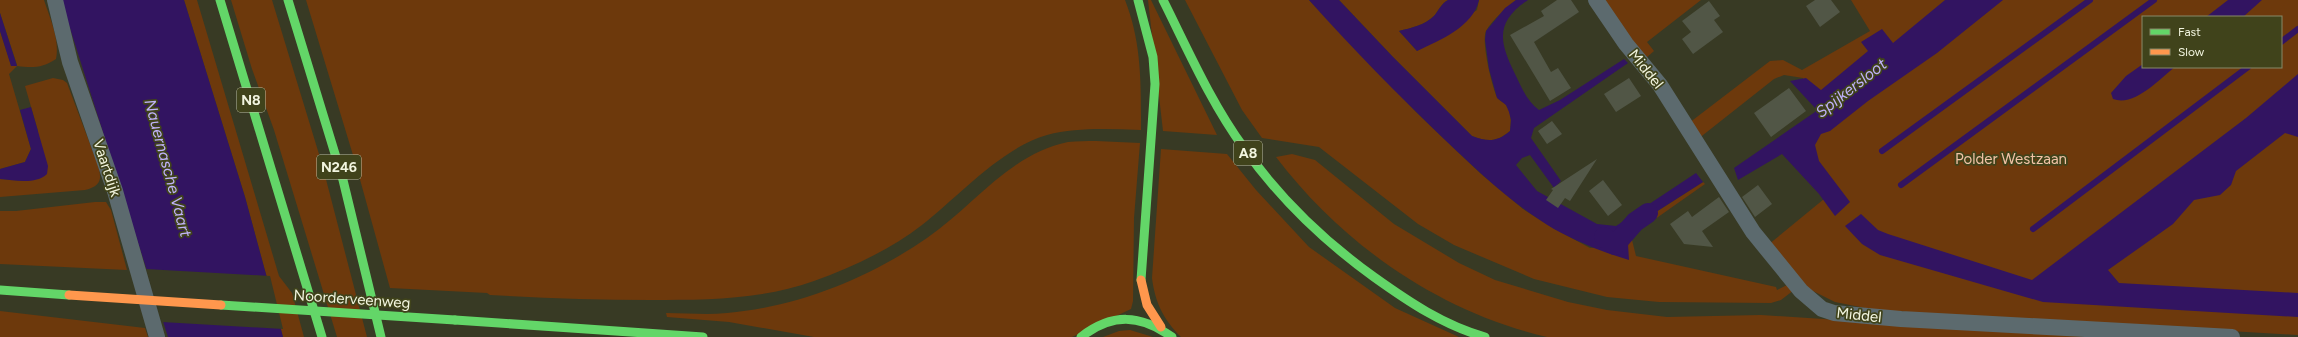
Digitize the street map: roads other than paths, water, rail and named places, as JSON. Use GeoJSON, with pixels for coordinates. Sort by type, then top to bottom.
{"type":"FeatureCollection","features":[{"type":"Feature","properties":{"kind":"main road","name":"N8"},"geometry":{"type":"LineString","coordinates":[[220,0],[322,337]]}},
{"type":"Feature","properties":{"kind":"main road","name":"N246"},"geometry":{"type":"LineString","coordinates":[[288,0],[343,180],[381,337]]}},
{"type":"Feature","properties":{"kind":"main road"},"geometry":{"type":"LineString","coordinates":[[1138,0],[1153,58],[1155,84],[1141,287],[1148,310],[1161,328]]}},
{"type":"Feature","properties":{"kind":"main road","name":"A8"},"geometry":{"type":"LineString","coordinates":[[1163,0],[1228,125],[1257,165],[1286,200],[1321,235],[1372,276],[1416,307],[1472,334],[1485,337]]}},
{"type":"Feature","properties":{"kind":"main road","name":"Noorderveenweg"},"geometry":{"type":"LineString","coordinates":[[0,290],[703,337]]}},
{"type":"Feature","properties":{"kind":"main road"},"geometry":{"type":"LineString","coordinates":[[1081,337],[1089,329],[1107,321],[1125,318],[1144,320],[1161,328],[1172,337]]}},
{"type":"Feature","properties":{"kind":"street","name":"Vaartdijk"},"geometry":{"type":"LineString","coordinates":[[55,0],[70,62],[115,191],[157,337]]}},
{"type":"Feature","properties":{"kind":"street","name":"Middel"},"geometry":{"type":"LineString","coordinates":[[1596,0],[1626,44],[1660,85],[1753,232],[1801,291],[1822,309],[1834,313],[1901,319],[2232,337]]}},
{"type":"Feature","properties":{"kind":"water","name":"Nauernasche Vaart"},"geometry":{"type":"Polygon","coordinates":[[[61,0],[184,0],[245,197],[283,337],[168,337],[61,0]]]}},
{"type":"Feature","properties":{"kind":"water"},"geometry":{"type":"Polygon","coordinates":[[[1309,0],[1339,0],[1392,56],[1472,136],[1492,140],[1505,135],[1510,131],[1511,120],[1506,105],[1497,98],[1489,69],[1485,40],[1486,31],[1505,8],[1516,0],[1528,0],[1517,8],[1510,16],[1505,25],[1503,42],[1510,63],[1522,89],[1539,110],[1560,100],[1624,59],[1628,63],[1534,128],[1531,138],[1561,181],[1554,188],[1530,155],[1522,158],[1516,165],[1537,191],[1597,224],[1616,226],[1696,173],[1703,182],[1623,233],[1628,244],[1629,260],[1609,254],[1581,242],[1539,220],[1483,175],[1392,88],[1309,0]]]}},
{"type":"Feature","properties":{"kind":"water"},"geometry":{"type":"Polygon","coordinates":[[[1448,0],[1479,0],[1476,9],[1463,25],[1454,32],[1417,51],[1399,31],[1418,26],[1426,22],[1434,16],[1442,5],[1448,0]]]}},
{"type":"Feature","properties":{"kind":"water","name":"Spijkersloot"},"geometry":{"type":"Polygon","coordinates":[[[1945,0],[2003,0],[1937,53],[1868,101],[1830,131],[1821,134],[1815,145],[1819,161],[1850,202],[1835,216],[1819,194],[1782,154],[1738,180],[1734,168],[1815,112],[1816,109],[1790,81],[1806,78],[1821,90],[1868,51],[1861,42],[1882,29],[1893,43],[1945,0]]]}},
{"type":"Feature","properties":{"kind":"water"},"geometry":{"type":"Polygon","coordinates":[[[2228,0],[2262,0],[2244,16],[2207,16],[2228,0]]]}},
{"type":"Feature","properties":{"kind":"water"},"geometry":{"type":"Polygon","coordinates":[[[0,13],[17,66],[11,66],[0,31],[0,13]]]}},
{"type":"Feature","properties":{"kind":"water"},"geometry":{"type":"Polygon","coordinates":[[[2142,65],[2142,68],[2174,68],[2138,96],[2130,99],[2113,99],[2111,93],[2126,76],[2142,65]]]}},
{"type":"Feature","properties":{"kind":"water"},"geometry":{"type":"Polygon","coordinates":[[[2298,74],[2298,137],[2285,133],[2236,171],[2231,185],[2220,195],[2194,200],[2173,224],[2108,270],[2119,283],[2298,293],[2298,317],[2043,302],[1880,255],[1862,244],[1845,226],[1861,214],[1878,230],[1888,234],[2032,280],[2246,118],[2298,74]]]}},
{"type":"Feature","properties":{"kind":"water"},"geometry":{"type":"Polygon","coordinates":[[[31,107],[48,166],[47,174],[37,180],[31,181],[0,179],[0,169],[25,162],[31,149],[20,110],[31,107]]]}},
{"type":"Feature","properties":{"kind":"waterway"},"geometry":{"type":"LineString","coordinates":[[1882,151],[2090,0]]}},
{"type":"Feature","properties":{"kind":"waterway"},"geometry":{"type":"LineString","coordinates":[[1901,185],[2154,0]]}},
{"type":"Feature","properties":{"kind":"waterway"},"geometry":{"type":"LineString","coordinates":[[2282,41],[2298,29]]}},
{"type":"Feature","properties":{"kind":"waterway"},"geometry":{"type":"LineString","coordinates":[[2033,229],[2247,68]]}},
{"type":"Feature","properties":{"kind":"waterway"},"geometry":{"type":"LineString","coordinates":[[1604,237],[1615,245],[1635,222],[1648,213]]}},
{"type":"Feature","properties":{"kind":"park label","name":"Polder Westzaan"},"geometry":{"type":"Point","coordinates":[2011,159]}}]}
